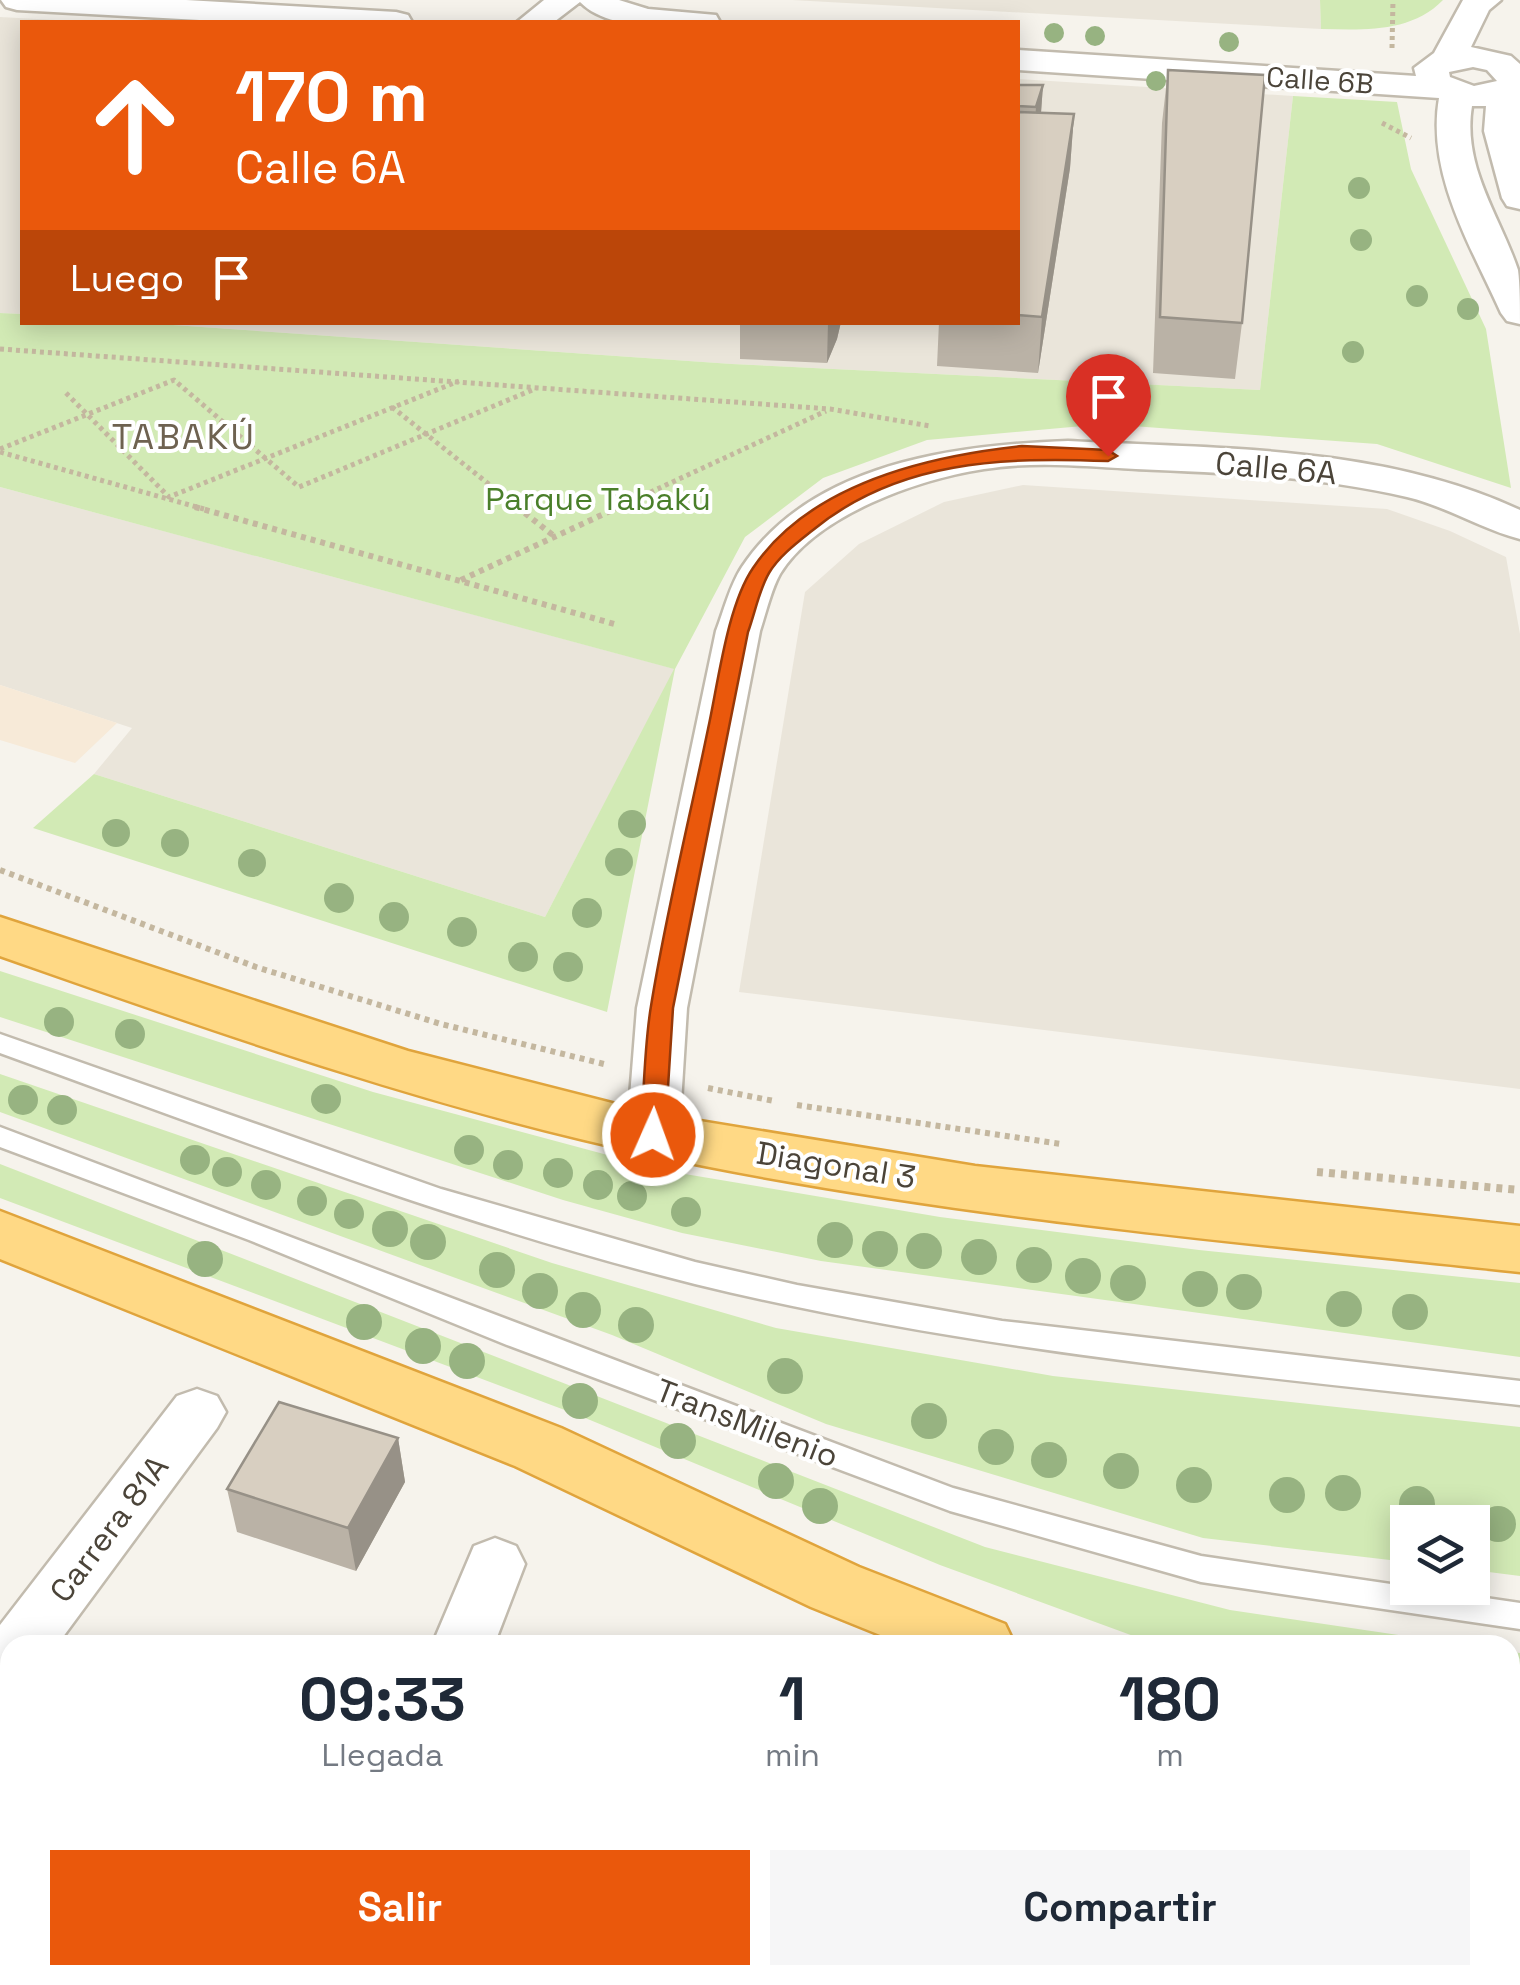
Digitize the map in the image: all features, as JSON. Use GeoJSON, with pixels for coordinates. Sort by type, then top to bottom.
{"type":"FeatureCollection","features":[{"type":"Feature","properties":{"kind":"highway","name":"Diagonal 3"},"geometry":{"type":"LineString","coordinates":[[0,936],[404,1074],[653,1135],[1029,1197],[1520,1249]]}},
{"type":"Feature","properties":{"kind":"highway"},"geometry":{"type":"LineString","coordinates":[[0,1234],[538,1447],[836,1587],[956,1635]]}},
{"type":"Feature","properties":{"kind":"street"},"geometry":{"type":"LineString","coordinates":[[17,0],[362,20]]}},
{"type":"Feature","properties":{"kind":"street"},"geometry":{"type":"LineString","coordinates":[[535,20],[566,0]]}},
{"type":"Feature","properties":{"kind":"street"},"geometry":{"type":"LineString","coordinates":[[595,0],[617,11],[683,20]]}},
{"type":"Feature","properties":{"kind":"street"},"geometry":{"type":"LineString","coordinates":[[1485,0],[1476,4],[1447,76],[1454,105],[1457,161],[1520,313]]}},
{"type":"Feature","properties":{"kind":"street"},"geometry":{"type":"LineString","coordinates":[[1520,35],[1506,80],[1501,131],[1520,198]]}},
{"type":"Feature","properties":{"kind":"street","name":"Calle 6B"},"geometry":{"type":"LineString","coordinates":[[1020,40],[1392,60],[1447,76]]}},
{"type":"Feature","properties":{"kind":"street","name":"Calle 6B"},"geometry":{"type":"LineString","coordinates":[[1020,60],[1447,76]]}},
{"type":"Feature","properties":{"kind":"street"},"geometry":{"type":"LineString","coordinates":[[1447,76],[1492,96],[1506,80]]}},
{"type":"Feature","properties":{"kind":"street","name":"Calle 6A"},"geometry":{"type":"LineString","coordinates":[[653,1135],[662,1008],[738,632],[760,571],[786,542],[829,508],[891,478],[944,463],[1022,452],[1365,476],[1446,494],[1520,526]]}},
{"type":"Feature","properties":{"kind":"street","name":"Carrera 81A"},"geometry":{"type":"LineString","coordinates":[[29,1635],[197,1412]]}},
{"type":"Feature","properties":{"kind":"street"},"geometry":{"type":"LineString","coordinates":[[467,1635],[495,1564]]}},
{"type":"Feature","properties":{"kind":"lane"},"geometry":{"type":"LineString","coordinates":[[0,1043],[424,1194],[694,1273],[940,1324],[1240,1363],[1520,1392]]}},
{"type":"Feature","properties":{"kind":"lane","name":"TransMilenio"},"geometry":{"type":"LineString","coordinates":[[0,1138],[259,1233],[517,1337],[950,1499],[1201,1569],[1520,1616]]}},
{"type":"Feature","properties":{"kind":"path"},"geometry":{"type":"LineString","coordinates":[[1392,60],[1393,0]]}},
{"type":"Feature","properties":{"kind":"path"},"geometry":{"type":"LineString","coordinates":[[0,349],[830,409],[935,427]]}},
{"type":"Feature","properties":{"kind":"path"},"geometry":{"type":"LineString","coordinates":[[0,450],[174,380],[299,487],[539,387]]}},
{"type":"Feature","properties":{"kind":"path"},"geometry":{"type":"LineString","coordinates":[[169,497],[461,380]]}},
{"type":"Feature","properties":{"kind":"path"},"geometry":{"type":"LineString","coordinates":[[66,393],[169,497]]}},
{"type":"Feature","properties":{"kind":"path"},"geometry":{"type":"LineString","coordinates":[[392,407],[554,536]]}},
{"type":"Feature","properties":{"kind":"path"},"geometry":{"type":"LineString","coordinates":[[460,581],[830,409]]}},
{"type":"Feature","properties":{"kind":"path"},"geometry":{"type":"LineString","coordinates":[[0,450],[618,626]]}},
{"type":"Feature","properties":{"kind":"path"},"geometry":{"type":"LineString","coordinates":[[0,870],[256,966],[441,1024],[614,1066]]}},
{"type":"Feature","properties":{"kind":"path"},"geometry":{"type":"LineString","coordinates":[[692,1084],[779,1102],[1080,1146]]}},
{"type":"Feature","properties":{"kind":"path"},"geometry":{"type":"LineString","coordinates":[[1298,1170],[1520,1190]]}},
{"type":"Feature","properties":{"kind":"shaded area"},"geometry":{"type":"Polygon","coordinates":[[[792,0],[1320,0],[1321,29],[792,0]]]}},
{"type":"Feature","properties":{"kind":"shaded area"},"geometry":{"type":"Polygon","coordinates":[[[0,17],[55,20],[20,20],[20,314],[0,313],[0,17]]]}},
{"type":"Feature","properties":{"kind":"shaded area"},"geometry":{"type":"Polygon","coordinates":[[[1020,79],[1293,96],[1260,390],[732,364],[173,325],[1020,325],[1020,79]]]}},
{"type":"Feature","properties":{"kind":"shaded area"},"geometry":{"type":"Polygon","coordinates":[[[1023,485],[1387,509],[1450,531],[1506,557],[1520,634],[1520,1089],[739,992],[805,592],[859,544],[944,502],[1023,485]]]}},
{"type":"Feature","properties":{"kind":"shaded area"},"geometry":{"type":"Polygon","coordinates":[[[0,487],[675,669],[545,917],[94,774],[132,728],[0,685],[0,487]]]}},
{"type":"Feature","properties":{"kind":"shaded area"},"geometry":{"type":"Polygon","coordinates":[[[0,685],[117,723],[75,763],[0,740],[0,685]]]}},
{"type":"Feature","properties":{"kind":"green space"},"geometry":{"type":"Polygon","coordinates":[[[1320,0],[1443,0],[1416,19],[1401,24],[1353,30],[1321,29],[1320,0]]]}},
{"type":"Feature","properties":{"kind":"green space","name":"Parque Tabakú"},"geometry":{"type":"Polygon","coordinates":[[[1293,96],[1397,102],[1411,169],[1486,329],[1511,488],[1377,444],[1105,424],[927,440],[823,478],[745,537],[675,669],[607,1012],[33,828],[94,774],[545,917],[674,669],[0,487],[0,313],[20,314],[20,325],[173,325],[732,364],[1260,390],[1293,96]]]}},
{"type":"Feature","properties":{"kind":"green space"},"geometry":{"type":"Polygon","coordinates":[[[0,971],[373,1092],[667,1171],[940,1217],[1199,1250],[1520,1283],[1520,1357],[821,1261],[682,1233],[563,1200],[0,1017],[0,971]]]}},
{"type":"Feature","properties":{"kind":"green space"},"geometry":{"type":"Polygon","coordinates":[[[0,1074],[552,1263],[776,1328],[1053,1376],[1520,1427],[1520,1576],[1490,1572],[1490,1505],[1390,1505],[1390,1560],[1203,1538],[826,1424],[612,1335],[0,1112],[0,1074]]]}},
{"type":"Feature","properties":{"kind":"green space"},"geometry":{"type":"Polygon","coordinates":[[[0,1164],[985,1547],[1230,1610],[1399,1635],[1131,1635],[940,1565],[578,1415],[0,1198],[0,1164]]]}},
{"type":"Feature","properties":{"kind":"building"},"geometry":{"type":"Polygon","coordinates":[[[1168,70],[1265,75],[1242,323],[1160,317],[1168,70]]]}},
{"type":"Feature","properties":{"kind":"building"},"geometry":{"type":"Polygon","coordinates":[[[1020,85],[1043,85],[1036,107],[1020,106],[1020,85]]]}},
{"type":"Feature","properties":{"kind":"building"},"geometry":{"type":"Polygon","coordinates":[[[1020,112],[1074,114],[1042,317],[1020,315],[1020,112]]]}},
{"type":"Feature","properties":{"kind":"building"},"geometry":{"type":"Polygon","coordinates":[[[279,1402],[398,1438],[348,1528],[227,1489],[279,1402]]]}},
{"type":"Feature","properties":{"kind":"district","name":"TABAKÚ"},"geometry":{"type":"Point","coordinates":[184,437]}},
{"type":"Feature","properties":{"kind":"route"},"geometry":{"type":"LineString","coordinates":[[653,1135],[662,1008],[738,632],[760,571],[786,542],[829,508],[891,478],[944,463],[1022,452],[1108,456]]}}]}
